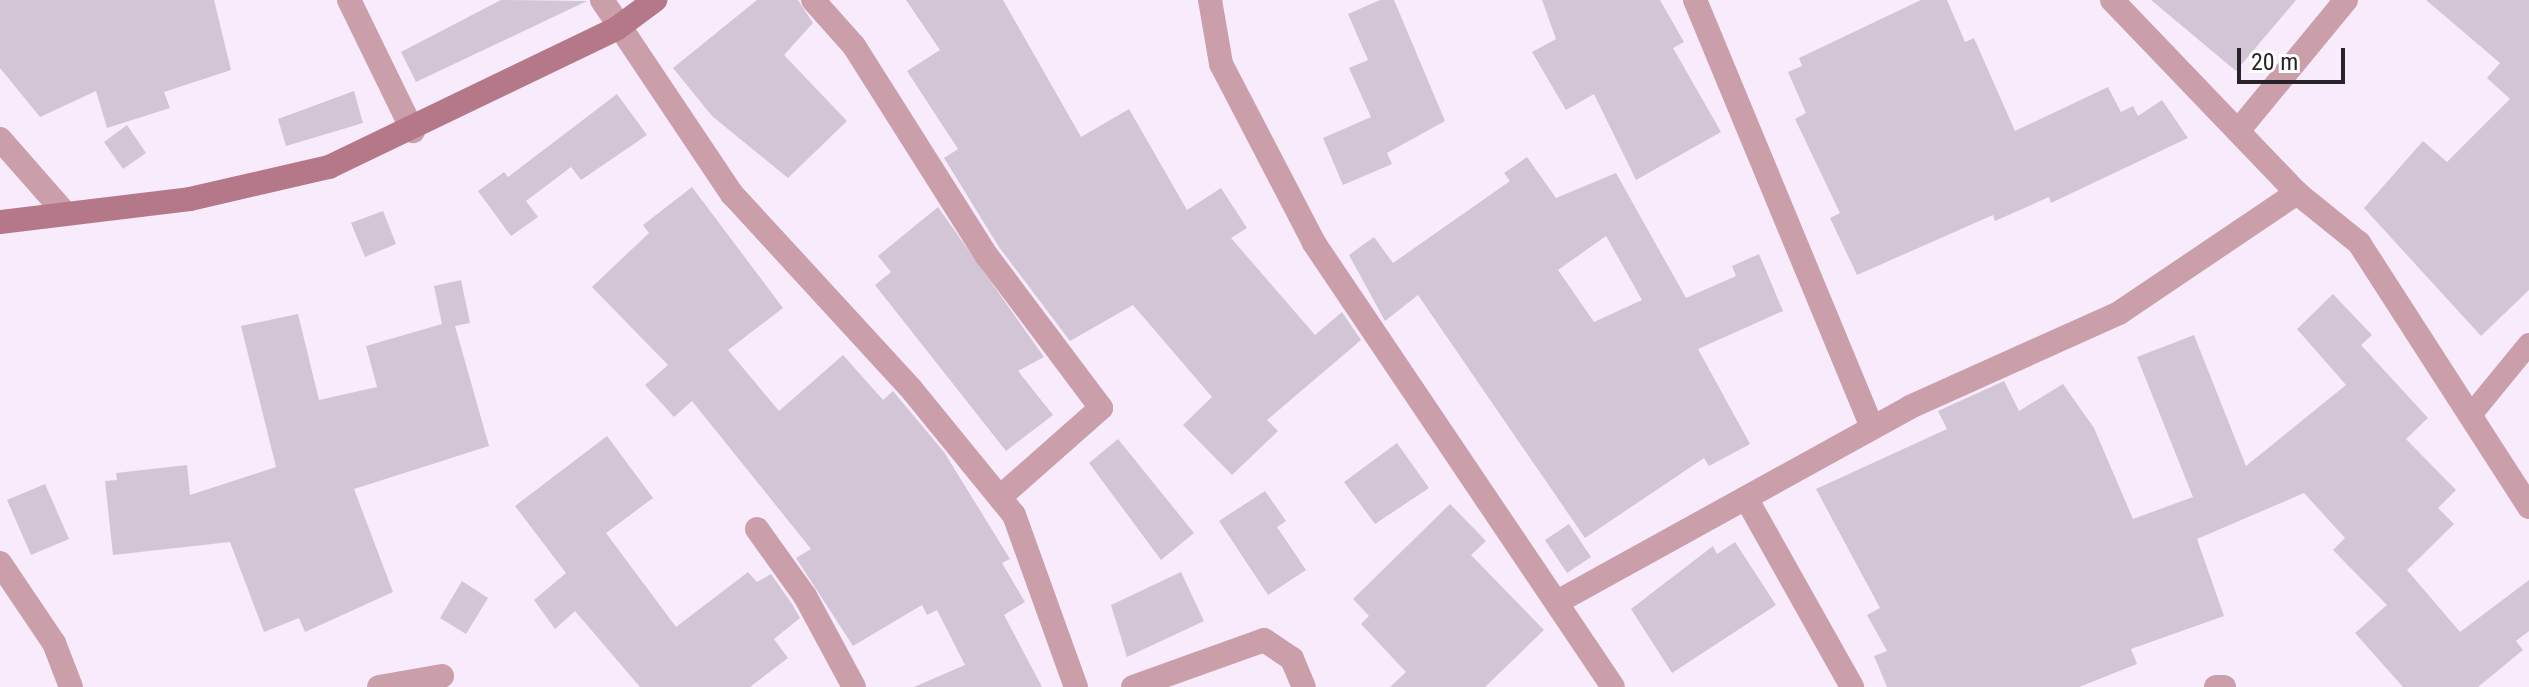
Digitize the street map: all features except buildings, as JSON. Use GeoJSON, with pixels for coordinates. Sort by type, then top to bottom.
{"type":"FeatureCollection","features":[{"type":"Feature","properties":{"kind":"street"},"geometry":{"type":"LineString","coordinates":[[349,0],[413,131]]}},
{"type":"Feature","properties":{"kind":"street"},"geometry":{"type":"LineString","coordinates":[[602,0],[616,29],[732,194],[1000,497],[1036,561],[1076,687]]}},
{"type":"Feature","properties":{"kind":"street"},"geometry":{"type":"LineString","coordinates":[[0,222],[190,199],[329,167],[413,131],[616,29],[655,0]]}},
{"type":"Feature","properties":{"kind":"street"},"geometry":{"type":"LineString","coordinates":[[813,0],[854,46],[987,256],[1101,408],[1000,497]]}},
{"type":"Feature","properties":{"kind":"street"},"geometry":{"type":"LineString","coordinates":[[1210,0],[1221,64],[1314,243],[1559,601],[1613,687]]}},
{"type":"Feature","properties":{"kind":"street"},"geometry":{"type":"LineString","coordinates":[[1695,0],[1872,428]]}},
{"type":"Feature","properties":{"kind":"street"},"geometry":{"type":"LineString","coordinates":[[2112,0],[2297,193],[2359,243],[2529,507]]}},
{"type":"Feature","properties":{"kind":"street"},"geometry":{"type":"LineString","coordinates":[[2238,131],[2346,0]]}},
{"type":"Feature","properties":{"kind":"street"},"geometry":{"type":"LineString","coordinates":[[0,139],[65,213]]}},
{"type":"Feature","properties":{"kind":"street"},"geometry":{"type":"LineString","coordinates":[[1559,601],[1872,428],[2119,313],[2297,193]]}},
{"type":"Feature","properties":{"kind":"street"},"geometry":{"type":"LineString","coordinates":[[1746,498],[1852,687]]}},
{"type":"Feature","properties":{"kind":"street"},"geometry":{"type":"LineString","coordinates":[[757,529],[805,596],[854,687]]}},
{"type":"Feature","properties":{"kind":"street"},"geometry":{"type":"LineString","coordinates":[[0,563],[54,643],[71,687]]}},
{"type":"Feature","properties":{"kind":"street"},"geometry":{"type":"LineString","coordinates":[[1133,687],[1264,640],[1292,659],[1304,687]]}},
{"type":"Feature","properties":{"kind":"street"},"geometry":{"type":"LineString","coordinates":[[379,687],[442,676]]}},
{"type":"Feature","properties":{"kind":"street"},"geometry":{"type":"LineString","coordinates":[[2216,687],[2224,687]]}},
{"type":"Feature","properties":{"kind":"lane"},"geometry":{"type":"LineString","coordinates":[[2470,416],[2529,344]]}}]}
